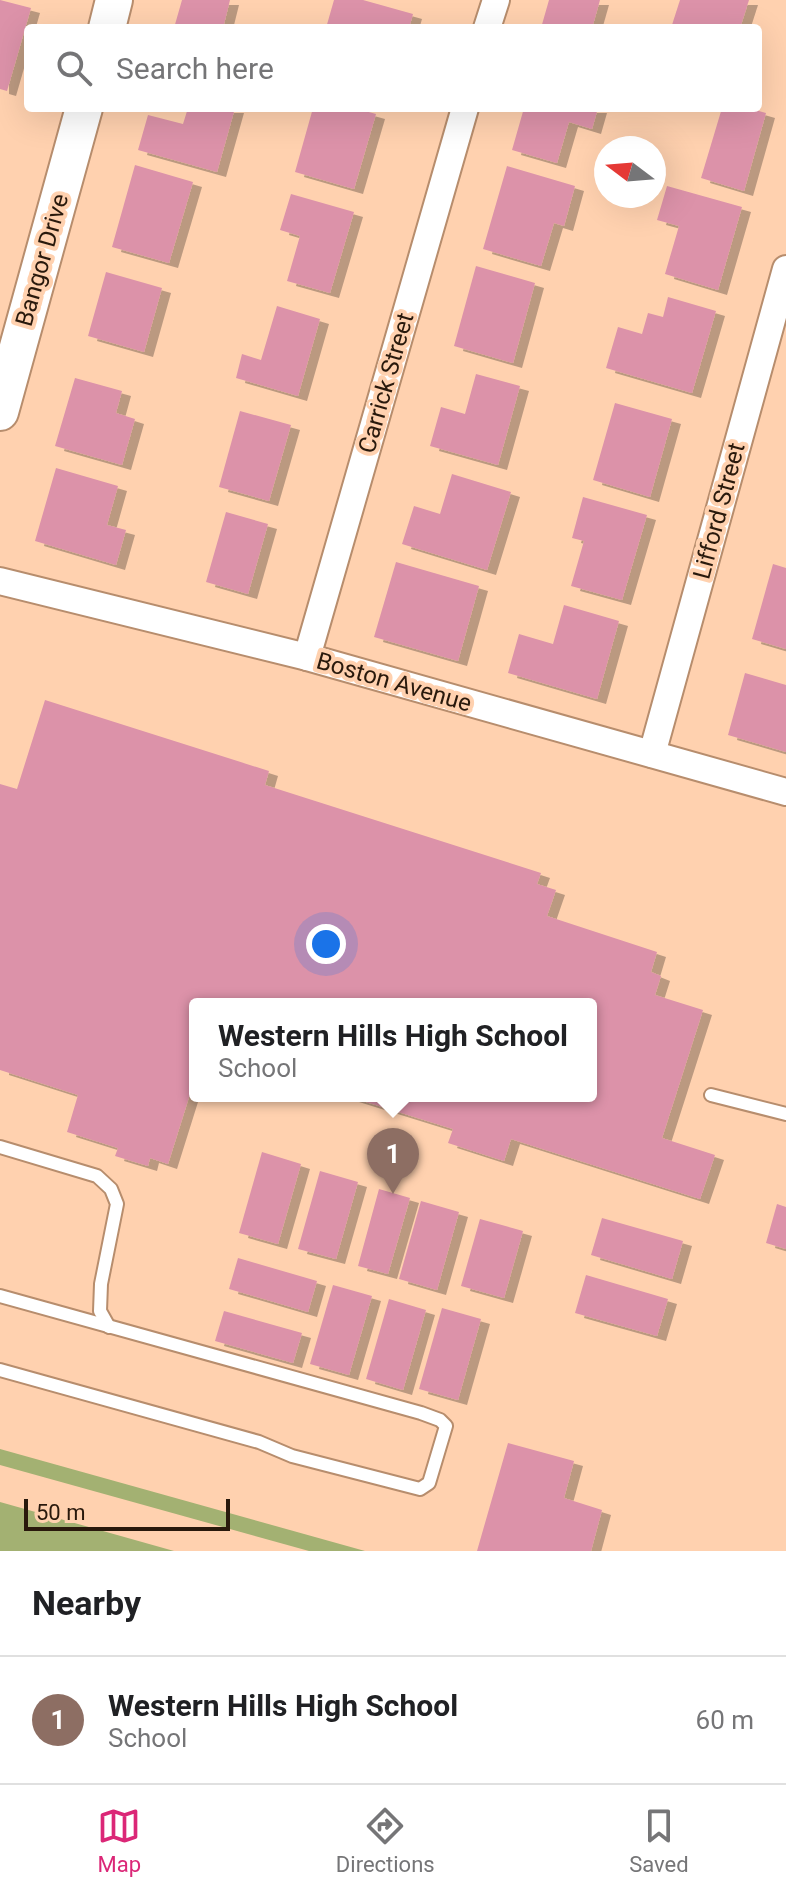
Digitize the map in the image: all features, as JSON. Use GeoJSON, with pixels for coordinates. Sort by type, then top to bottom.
{"type":"FeatureCollection","features":[{"type":"Feature","properties":{"kind":"street"},"geometry":{"type":"LineString","coordinates":[[108,24],[114,0]]}},
{"type":"Feature","properties":{"kind":"street"},"geometry":{"type":"LineString","coordinates":[[488,24],[496,0]]}},
{"type":"Feature","properties":{"kind":"street","name":"Bangor Drive"},"geometry":{"type":"LineString","coordinates":[[0,412],[83,112]]}},
{"type":"Feature","properties":{"kind":"street","name":"Carrick Street"},"geometry":{"type":"LineString","coordinates":[[307,657],[464,112]]}},
{"type":"Feature","properties":{"kind":"street","name":"Lifford Street"},"geometry":{"type":"LineString","coordinates":[[652,754],[786,269]]}},
{"type":"Feature","properties":{"kind":"street","name":"Boston Avenue"},"geometry":{"type":"LineString","coordinates":[[0,581],[307,657],[786,792]]}},
{"type":"Feature","properties":{"kind":"lane"},"geometry":{"type":"LineString","coordinates":[[711,1095],[786,1114]]}},
{"type":"Feature","properties":{"kind":"lane"},"geometry":{"type":"LineString","coordinates":[[0,1147],[97,1176],[111,1189],[117,1204],[101,1284],[100,1311],[109,1327]]}},
{"type":"Feature","properties":{"kind":"lane"},"geometry":{"type":"LineString","coordinates":[[0,1296],[440,1420],[446,1426],[429,1483],[420,1489],[359,1475],[292,1456],[259,1442],[0,1370]]}},
{"type":"Feature","properties":{"kind":"green space"},"geometry":{"type":"Polygon","coordinates":[[[0,1449],[365,1551],[309,1551],[0,1465],[0,1449]]]}},
{"type":"Feature","properties":{"kind":"green space"},"geometry":{"type":"Polygon","coordinates":[[[0,1502],[174,1551],[0,1551],[0,1502]]]}},
{"type":"Feature","properties":{"kind":"building"},"geometry":{"type":"Polygon","coordinates":[[[0,0],[31,8],[7,91],[0,89],[0,0]]]}},
{"type":"Feature","properties":{"kind":"building"},"geometry":{"type":"Polygon","coordinates":[[[182,0],[230,0],[224,24],[175,24],[182,0]]]}},
{"type":"Feature","properties":{"kind":"building"},"geometry":{"type":"Polygon","coordinates":[[[334,0],[363,0],[413,14],[410,24],[327,24],[334,0]]]}},
{"type":"Feature","properties":{"kind":"building"},"geometry":{"type":"Polygon","coordinates":[[[549,0],[600,0],[593,24],[542,24],[549,0]]]}},
{"type":"Feature","properties":{"kind":"building"},"geometry":{"type":"Polygon","coordinates":[[[680,0],[749,0],[741,24],[672,24],[680,0]]]}},
{"type":"Feature","properties":{"kind":"building"},"geometry":{"type":"Polygon","coordinates":[[[187,112],[234,112],[217,172],[138,150],[148,115],[183,124],[187,112]]]}},
{"type":"Feature","properties":{"kind":"building"},"geometry":{"type":"Polygon","coordinates":[[[312,112],[376,114],[354,189],[295,172],[312,112]]]}},
{"type":"Feature","properties":{"kind":"building"},"geometry":{"type":"Polygon","coordinates":[[[523,112],[597,112],[592,129],[569,122],[557,163],[512,150],[523,112]]]}},
{"type":"Feature","properties":{"kind":"building"},"geometry":{"type":"Polygon","coordinates":[[[721,112],[766,113],[744,191],[701,178],[721,112]]]}},
{"type":"Feature","properties":{"kind":"building"},"geometry":{"type":"Polygon","coordinates":[[[135,165],[193,182],[169,263],[112,247],[135,165]]]}},
{"type":"Feature","properties":{"kind":"building"},"geometry":{"type":"Polygon","coordinates":[[[507,166],[575,186],[564,226],[554,223],[541,266],[483,249],[507,166]]]}},
{"type":"Feature","properties":{"kind":"building"},"geometry":{"type":"Polygon","coordinates":[[[667,186],[742,207],[718,290],[665,274],[679,226],[657,220],[661,208],[666,208],[667,186]]]}},
{"type":"Feature","properties":{"kind":"building"},"geometry":{"type":"Polygon","coordinates":[[[291,194],[354,212],[330,293],[287,281],[300,236],[280,230],[291,194]]]}},
{"type":"Feature","properties":{"kind":"building"},"geometry":{"type":"Polygon","coordinates":[[[476,266],[535,283],[513,363],[454,346],[476,266]]]}},
{"type":"Feature","properties":{"kind":"building"},"geometry":{"type":"Polygon","coordinates":[[[106,272],[162,288],[144,352],[88,336],[106,272]]]}},
{"type":"Feature","properties":{"kind":"building"},"geometry":{"type":"Polygon","coordinates":[[[668,297],[716,311],[692,393],[606,368],[618,327],[642,334],[648,313],[663,317],[668,297]]]}},
{"type":"Feature","properties":{"kind":"building"},"geometry":{"type":"Polygon","coordinates":[[[277,306],[320,319],[298,396],[236,378],[242,354],[261,360],[277,306]]]}},
{"type":"Feature","properties":{"kind":"building"},"geometry":{"type":"Polygon","coordinates":[[[476,374],[520,386],[498,465],[430,446],[441,407],[465,414],[476,374]]]}},
{"type":"Feature","properties":{"kind":"building"},"geometry":{"type":"Polygon","coordinates":[[[75,378],[122,391],[116,413],[135,419],[122,465],[55,446],[75,378]]]}},
{"type":"Feature","properties":{"kind":"building"},"geometry":{"type":"Polygon","coordinates":[[[615,403],[672,419],[650,497],[593,480],[615,403]]]}},
{"type":"Feature","properties":{"kind":"building"},"geometry":{"type":"Polygon","coordinates":[[[240,411],[291,425],[269,501],[219,487],[240,411]]]}},
{"type":"Feature","properties":{"kind":"building"},"geometry":{"type":"Polygon","coordinates":[[[56,468],[118,486],[107,525],[126,530],[116,565],[35,541],[56,468]]]}},
{"type":"Feature","properties":{"kind":"building"},"geometry":{"type":"Polygon","coordinates":[[[452,474],[511,492],[487,570],[402,544],[414,506],[440,514],[452,474]]]}},
{"type":"Feature","properties":{"kind":"building"},"geometry":{"type":"Polygon","coordinates":[[[583,497],[647,515],[622,600],[571,586],[584,541],[572,538],[583,497]]]}},
{"type":"Feature","properties":{"kind":"building"},"geometry":{"type":"Polygon","coordinates":[[[226,512],[268,524],[248,594],[206,582],[226,512]]]}},
{"type":"Feature","properties":{"kind":"building"},"geometry":{"type":"Polygon","coordinates":[[[396,562],[479,586],[458,661],[374,637],[396,562]]]}},
{"type":"Feature","properties":{"kind":"building"},"geometry":{"type":"Polygon","coordinates":[[[773,564],[786,568],[786,649],[752,639],[773,564]]]}},
{"type":"Feature","properties":{"kind":"building"},"geometry":{"type":"Polygon","coordinates":[[[564,605],[619,621],[597,699],[508,673],[519,634],[553,644],[564,605]]]}},
{"type":"Feature","properties":{"kind":"building"},"geometry":{"type":"Polygon","coordinates":[[[745,673],[786,685],[786,752],[728,735],[745,673]]]}},
{"type":"Feature","properties":{"kind":"building"},"geometry":{"type":"Polygon","coordinates":[[[45,700],[269,771],[265,785],[541,873],[537,884],[556,890],[547,916],[657,952],[651,972],[661,976],[655,995],[703,1010],[662,1138],[715,1155],[700,1199],[511,1139],[504,1161],[448,1143],[453,1129],[366,1102],[597,1102],[597,998],[189,998],[189,1097],[168,1164],[150,1158],[148,1166],[115,1156],[118,1148],[67,1132],[78,1095],[0,1070],[0,784],[17,789],[45,700]]]}},
{"type":"Feature","properties":{"kind":"building"},"geometry":{"type":"Polygon","coordinates":[[[262,1152],[301,1164],[278,1244],[239,1233],[262,1152]]]}},
{"type":"Feature","properties":{"kind":"building"},"geometry":{"type":"Polygon","coordinates":[[[320,1171],[358,1182],[336,1259],[298,1249],[320,1171]]]}},
{"type":"Feature","properties":{"kind":"building"},"geometry":{"type":"Polygon","coordinates":[[[379,1189],[410,1198],[388,1274],[358,1266],[379,1189]]]}},
{"type":"Feature","properties":{"kind":"building"},"geometry":{"type":"Polygon","coordinates":[[[421,1201],[459,1212],[437,1290],[399,1279],[421,1201]]]}},
{"type":"Feature","properties":{"kind":"building"},"geometry":{"type":"Polygon","coordinates":[[[777,1204],[786,1207],[786,1249],[766,1243],[777,1204]]]}},
{"type":"Feature","properties":{"kind":"building"},"geometry":{"type":"Polygon","coordinates":[[[602,1218],[683,1241],[672,1279],[591,1255],[602,1218]]]}},
{"type":"Feature","properties":{"kind":"building"},"geometry":{"type":"Polygon","coordinates":[[[480,1219],[523,1231],[504,1298],[461,1286],[480,1219]]]}},
{"type":"Feature","properties":{"kind":"building"},"geometry":{"type":"Polygon","coordinates":[[[238,1258],[317,1281],[308,1312],[229,1289],[238,1258]]]}},
{"type":"Feature","properties":{"kind":"building"},"geometry":{"type":"Polygon","coordinates":[[[586,1275],[668,1299],[657,1336],[575,1313],[586,1275]]]}},
{"type":"Feature","properties":{"kind":"building"},"geometry":{"type":"Polygon","coordinates":[[[333,1285],[372,1296],[349,1375],[310,1364],[333,1285]]]}},
{"type":"Feature","properties":{"kind":"building"},"geometry":{"type":"Polygon","coordinates":[[[389,1299],[426,1310],[403,1390],[366,1379],[389,1299]]]}},
{"type":"Feature","properties":{"kind":"building"},"geometry":{"type":"Polygon","coordinates":[[[442,1308],[481,1319],[458,1400],[419,1389],[442,1308]]]}},
{"type":"Feature","properties":{"kind":"building"},"geometry":{"type":"Polygon","coordinates":[[[224,1311],[302,1333],[293,1363],[215,1341],[224,1311]]]}},
{"type":"Feature","properties":{"kind":"building"},"geometry":{"type":"Polygon","coordinates":[[[508,1443],[574,1461],[564,1498],[602,1510],[591,1551],[477,1551],[508,1443]]]}},
{"type":"Feature","properties":{"kind":"place","name":"Western Hills High School"},"geometry":{"type":"Point","coordinates":[393,1194]}}]}
